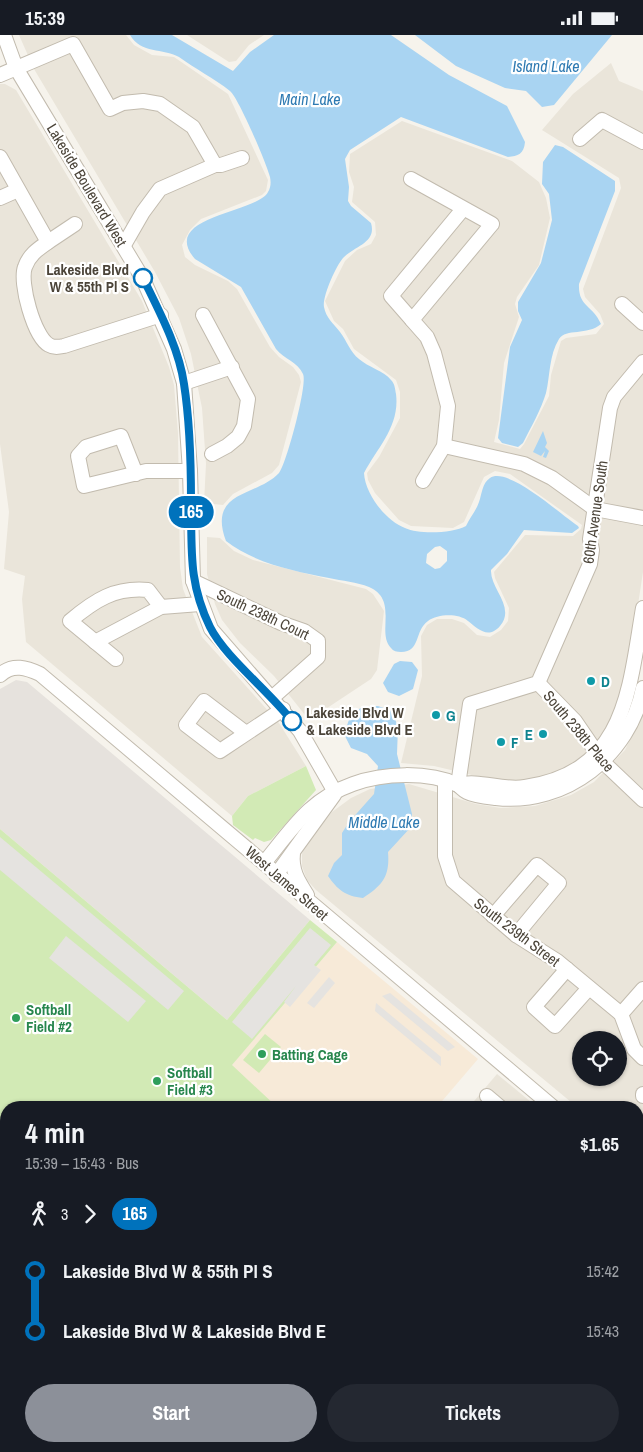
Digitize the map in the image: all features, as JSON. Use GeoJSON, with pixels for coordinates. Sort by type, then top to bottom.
{"type":"FeatureCollection","features":[{"type":"Feature","properties":{"kind":"street","name":"Lakeside Boulevard West"},"geometry":{"type":"LineString","coordinates":[[4,35],[16,68],[124,245],[161,315],[184,383],[190,471],[193,581],[200,604],[211,629],[226,649],[273,697],[300,731],[336,792]]}},
{"type":"Feature","properties":{"kind":"street"},"geometry":{"type":"LineString","coordinates":[[0,75],[73,44],[110,109],[123,103],[143,101],[160,104],[193,127],[215,165]]}},
{"type":"Feature","properties":{"kind":"street"},"geometry":{"type":"LineString","coordinates":[[580,139],[602,120],[643,143]]}},
{"type":"Feature","properties":{"kind":"street"},"geometry":{"type":"LineString","coordinates":[[0,157],[48,242]]}},
{"type":"Feature","properties":{"kind":"street"},"geometry":{"type":"LineString","coordinates":[[124,245],[143,212],[160,189],[215,165],[222,165],[242,158]]}},
{"type":"Feature","properties":{"kind":"street"},"geometry":{"type":"LineString","coordinates":[[410,179],[492,224],[412,320]]}},
{"type":"Feature","properties":{"kind":"street"},"geometry":{"type":"LineString","coordinates":[[0,198],[18,189]]}},
{"type":"Feature","properties":{"kind":"street"},"geometry":{"type":"LineString","coordinates":[[423,481],[444,446],[448,406],[442,379],[426,337],[391,296],[463,209]]}},
{"type":"Feature","properties":{"kind":"street"},"geometry":{"type":"LineString","coordinates":[[75,224],[31,255],[24,269],[23,277],[27,302],[44,341],[52,347],[64,346],[161,315]]}},
{"type":"Feature","properties":{"kind":"street"},"geometry":{"type":"LineString","coordinates":[[622,304],[643,323]]}},
{"type":"Feature","properties":{"kind":"street"},"geometry":{"type":"LineString","coordinates":[[203,315],[248,399],[248,413],[238,437],[227,446],[212,454]]}},
{"type":"Feature","properties":{"kind":"street","name":"60th Avenue South"},"geometry":{"type":"LineString","coordinates":[[538,683],[590,564],[592,550],[590,539],[610,408],[614,397],[643,362]]}},
{"type":"Feature","properties":{"kind":"street"},"geometry":{"type":"LineString","coordinates":[[184,383],[232,367]]}},
{"type":"Feature","properties":{"kind":"street"},"geometry":{"type":"LineString","coordinates":[[136,474],[121,436],[86,447],[78,456],[84,486],[136,474],[146,471],[190,471]]}},
{"type":"Feature","properties":{"kind":"street"},"geometry":{"type":"LineString","coordinates":[[444,446],[524,464],[552,478],[595,509],[643,518]]}},
{"type":"Feature","properties":{"kind":"street","name":"South 238th Court"},"geometry":{"type":"LineString","coordinates":[[193,581],[281,623],[304,631],[318,641],[318,657],[273,697]]}},
{"type":"Feature","properties":{"kind":"street"},"geometry":{"type":"LineString","coordinates":[[116,659],[70,621],[87,607],[122,589],[148,590],[161,607]]}},
{"type":"Feature","properties":{"kind":"street"},"geometry":{"type":"LineString","coordinates":[[95,642],[161,607],[200,604]]}},
{"type":"Feature","properties":{"kind":"street"},"geometry":{"type":"LineString","coordinates":[[600,757],[627,701],[643,608]]}},
{"type":"Feature","properties":{"kind":"street","name":"West James Street"},"geometry":{"type":"LineString","coordinates":[[0,675],[17,667],[40,674],[276,875],[547,1101]]}},
{"type":"Feature","properties":{"kind":"street","name":"South 239th Street"},"geometry":{"type":"LineString","coordinates":[[538,683],[470,704],[451,783],[445,856],[448,870],[453,881],[493,916],[516,935],[567,969],[621,1014]]}},
{"type":"Feature","properties":{"kind":"street","name":"South 238th Place"},"geometry":{"type":"LineString","coordinates":[[538,683],[575,721],[600,757],[643,800]]}},
{"type":"Feature","properties":{"kind":"street"},"geometry":{"type":"LineString","coordinates":[[264,863],[311,806],[352,784],[389,775],[405,775],[451,783],[469,782],[503,788],[537,785],[570,773],[600,757],[628,729],[643,688]]}},
{"type":"Feature","properties":{"kind":"street"},"geometry":{"type":"LineString","coordinates":[[246,733],[204,701],[186,725],[220,751],[283,709]]}},
{"type":"Feature","properties":{"kind":"street"},"geometry":{"type":"LineString","coordinates":[[276,875],[293,853],[308,827],[336,792]]}},
{"type":"Feature","properties":{"kind":"street"},"geometry":{"type":"LineString","coordinates":[[293,853],[292,864],[295,874],[314,906]]}},
{"type":"Feature","properties":{"kind":"street"},"geometry":{"type":"LineString","coordinates":[[493,916],[537,865],[545,871],[559,883],[516,935]]}},
{"type":"Feature","properties":{"kind":"street"},"geometry":{"type":"LineString","coordinates":[[567,969],[534,1007],[556,1026],[589,988]]}},
{"type":"Feature","properties":{"kind":"street"},"geometry":{"type":"LineString","coordinates":[[643,989],[621,1014],[634,1049],[643,1059]]}},
{"type":"Feature","properties":{"kind":"street"},"geometry":{"type":"LineString","coordinates":[[487,1096],[493,1101]]}},
{"type":"Feature","properties":{"kind":"street"},"geometry":{"type":"LineString","coordinates":[[460,1452],[466,1452]]}},
{"type":"Feature","properties":{"kind":"shaded area"},"geometry":{"type":"Polygon","coordinates":[[[19,35],[126,35],[134,45],[152,55],[174,57],[228,94],[268,180],[266,191],[262,195],[201,219],[190,230],[182,245],[185,257],[195,265],[228,281],[237,289],[270,347],[279,357],[293,367],[299,375],[301,382],[279,465],[272,473],[233,494],[223,505],[204,503],[206,464],[202,408],[191,354],[179,318],[155,272],[34,69],[19,35]]]}},
{"type":"Feature","properties":{"kind":"shaded area"},"geometry":{"type":"Polygon","coordinates":[[[187,35],[264,35],[249,45],[236,61],[229,62],[187,35]]]}},
{"type":"Feature","properties":{"kind":"shaded area"},"geometry":{"type":"Polygon","coordinates":[[[611,63],[619,81],[643,91],[643,572],[623,703],[607,735],[575,766],[522,783],[493,780],[434,766],[401,763],[422,676],[421,636],[427,625],[437,619],[452,619],[464,623],[477,635],[490,637],[501,630],[508,621],[509,608],[494,572],[525,535],[573,536],[581,529],[582,525],[510,474],[495,471],[484,477],[464,522],[453,528],[411,526],[399,520],[375,493],[368,480],[367,473],[379,457],[400,418],[400,392],[396,380],[354,349],[343,329],[334,321],[325,301],[345,261],[357,250],[371,244],[376,235],[375,222],[352,202],[354,187],[349,172],[350,154],[402,121],[512,161],[539,182],[546,198],[550,218],[539,265],[517,297],[515,304],[519,317],[504,363],[499,420],[494,442],[520,449],[549,396],[551,375],[561,341],[566,338],[596,334],[604,324],[600,314],[585,297],[583,289],[621,188],[619,178],[542,130],[573,94],[611,63]]]}},
{"type":"Feature","properties":{"kind":"shaded area"},"geometry":{"type":"Polygon","coordinates":[[[0,84],[5,84],[16,90],[142,301],[169,367],[174,385],[178,433],[180,567],[183,589],[202,637],[279,723],[306,766],[248,796],[232,816],[26,642],[22,599],[25,576],[4,569],[9,512],[0,444],[0,84]]]}},
{"type":"Feature","properties":{"kind":"shaded area"},"geometry":{"type":"Polygon","coordinates":[[[207,537],[220,538],[234,551],[253,560],[366,589],[373,594],[384,611],[377,670],[371,679],[309,720],[274,676],[240,643],[222,620],[215,604],[207,574],[207,537]]]}},
{"type":"Feature","properties":{"kind":"shaded area"},"geometry":{"type":"Polygon","coordinates":[[[16,680],[27,682],[310,920],[227,1020],[0,829],[0,689],[16,680]]]}},
{"type":"Feature","properties":{"kind":"shaded area"},"geometry":{"type":"Polygon","coordinates":[[[643,713],[643,1101],[570,1101],[316,890],[307,880],[302,866],[302,854],[306,843],[332,812],[351,798],[370,789],[409,784],[476,804],[501,808],[535,806],[571,795],[594,782],[625,750],[643,713]]]}},
{"type":"Feature","properties":{"kind":"shaded area"},"geometry":{"type":"Polygon","coordinates":[[[0,837],[184,991],[168,1010],[0,870],[0,837]]]}},
{"type":"Feature","properties":{"kind":"shaded area"},"geometry":{"type":"Polygon","coordinates":[[[310,928],[331,945],[314,965],[321,970],[290,1007],[284,1002],[296,986],[252,1039],[232,1022],[310,928]]]}},
{"type":"Feature","properties":{"kind":"shaded area"},"geometry":{"type":"Polygon","coordinates":[[[66,936],[146,1001],[128,1022],[49,958],[66,936]]]}},
{"type":"Feature","properties":{"kind":"shaded area"},"geometry":{"type":"Polygon","coordinates":[[[337,942],[478,1059],[442,1101],[269,1101],[229,1068],[337,942]]]}},
{"type":"Feature","properties":{"kind":"shaded area"},"geometry":{"type":"Polygon","coordinates":[[[329,977],[335,983],[314,1008],[307,1003],[329,977]]]}},
{"type":"Feature","properties":{"kind":"shaded area"},"geometry":{"type":"Polygon","coordinates":[[[390,993],[455,1047],[448,1051],[382,996],[390,993]]]}},
{"type":"Feature","properties":{"kind":"shaded area"},"geometry":{"type":"Polygon","coordinates":[[[376,1003],[441,1057],[441,1066],[375,1011],[376,1003]]]}},
{"type":"Feature","properties":{"kind":"shaded area"},"geometry":{"type":"Polygon","coordinates":[[[497,1074],[530,1101],[474,1101],[497,1074]]]}},
{"type":"Feature","properties":{"kind":"green space"},"geometry":{"type":"Polygon","coordinates":[[[306,766],[316,790],[271,840],[264,842],[255,838],[253,840],[233,825],[232,816],[248,796],[306,766]]]}},
{"type":"Feature","properties":{"kind":"green space"},"geometry":{"type":"Polygon","coordinates":[[[0,829],[227,1020],[310,920],[337,942],[232,1065],[271,1101],[0,1101],[0,829]]]}},
{"type":"Feature","properties":{"kind":"green space","name":"Batting Cage"},"geometry":{"type":"Polygon","coordinates":[[[265,1034],[281,1047],[259,1073],[243,1060],[265,1034]]]}},
{"type":"Feature","properties":{"kind":"water","name":"Main Lake"},"geometry":{"type":"Polygon","coordinates":[[[130,35],[172,35],[233,71],[250,52],[274,35],[391,35],[449,75],[507,106],[525,142],[522,152],[515,156],[508,157],[401,117],[350,150],[345,159],[349,187],[348,201],[351,206],[371,223],[372,230],[368,240],[340,262],[333,274],[324,302],[328,317],[353,353],[363,362],[388,377],[395,387],[395,416],[387,436],[364,473],[372,498],[384,513],[405,528],[419,532],[436,532],[460,528],[466,526],[479,502],[487,480],[498,476],[509,479],[534,493],[578,526],[579,528],[572,533],[524,530],[507,554],[491,570],[494,584],[504,605],[505,612],[504,619],[496,630],[491,632],[483,631],[464,618],[448,615],[437,617],[424,625],[412,649],[401,652],[395,651],[387,642],[385,634],[385,608],[383,600],[378,593],[369,587],[262,561],[237,549],[226,541],[222,524],[223,512],[229,503],[237,497],[270,481],[279,473],[282,467],[291,441],[304,381],[303,374],[298,366],[276,349],[241,287],[195,259],[187,245],[189,233],[199,224],[260,199],[269,190],[271,185],[270,177],[252,131],[230,91],[179,57],[146,48],[135,41],[130,35]],[[440,546],[435,547],[427,554],[426,563],[435,569],[440,568],[447,561],[447,551],[440,546]]]}},
{"type":"Feature","properties":{"kind":"water","name":"Island Lake"},"geometry":{"type":"Polygon","coordinates":[[[415,35],[612,35],[554,105],[542,107],[526,91],[505,88],[456,66],[415,35]]]}},
{"type":"Feature","properties":{"kind":"water"},"geometry":{"type":"Polygon","coordinates":[[[555,145],[563,147],[615,181],[615,191],[579,284],[579,292],[583,302],[594,313],[601,324],[590,330],[567,334],[559,339],[552,359],[544,399],[523,443],[518,447],[502,443],[498,438],[510,347],[522,320],[518,311],[518,302],[541,263],[552,220],[549,194],[542,184],[543,162],[555,145]]]}},
{"type":"Feature","properties":{"kind":"water"},"geometry":{"type":"Polygon","coordinates":[[[543,431],[547,443],[545,447],[549,451],[546,458],[543,457],[545,451],[541,456],[533,452],[543,431]]]}},
{"type":"Feature","properties":{"kind":"water"},"geometry":{"type":"Polygon","coordinates":[[[400,661],[412,662],[418,670],[413,689],[399,696],[388,692],[383,683],[394,664],[400,661]]]}},
{"type":"Feature","properties":{"kind":"water","name":"Middle Lake"},"geometry":{"type":"Polygon","coordinates":[[[364,706],[378,706],[392,711],[398,727],[397,754],[412,814],[410,828],[388,852],[388,867],[384,879],[376,889],[363,898],[351,896],[342,891],[328,876],[334,863],[342,855],[342,833],[349,822],[374,794],[378,766],[367,754],[351,748],[344,734],[351,714],[364,706]]]}},
{"type":"Feature","properties":{"kind":"bus line","name":"165"},"geometry":{"type":"LineString","coordinates":[[143,278],[161,315],[184,383],[192,502],[190,539],[193,581],[200,604],[211,629],[226,649],[273,697],[292,721]]}},
{"type":"Feature","properties":{"kind":"place","name":"Lakeside Blvd W & 55th Pl S"},"geometry":{"type":"Point","coordinates":[143,278]}},
{"type":"Feature","properties":{"kind":"place","name":"D"},"geometry":{"type":"Point","coordinates":[591,681]}},
{"type":"Feature","properties":{"kind":"place","name":"G"},"geometry":{"type":"Point","coordinates":[436,715]}},
{"type":"Feature","properties":{"kind":"place","name":"Lakeside Blvd W & Lakeside Blvd E"},"geometry":{"type":"Point","coordinates":[292,721]}},
{"type":"Feature","properties":{"kind":"place","name":"E"},"geometry":{"type":"Point","coordinates":[543,734]}},
{"type":"Feature","properties":{"kind":"place","name":"F"},"geometry":{"type":"Point","coordinates":[501,742]}},
{"type":"Feature","properties":{"kind":"place","name":"Softball Field #2"},"geometry":{"type":"Point","coordinates":[16,1018]}},
{"type":"Feature","properties":{"kind":"place","name":"Batting Cage"},"geometry":{"type":"Point","coordinates":[262,1054]}},
{"type":"Feature","properties":{"kind":"place","name":"Softball Field #3"},"geometry":{"type":"Point","coordinates":[157,1081]}}]}
